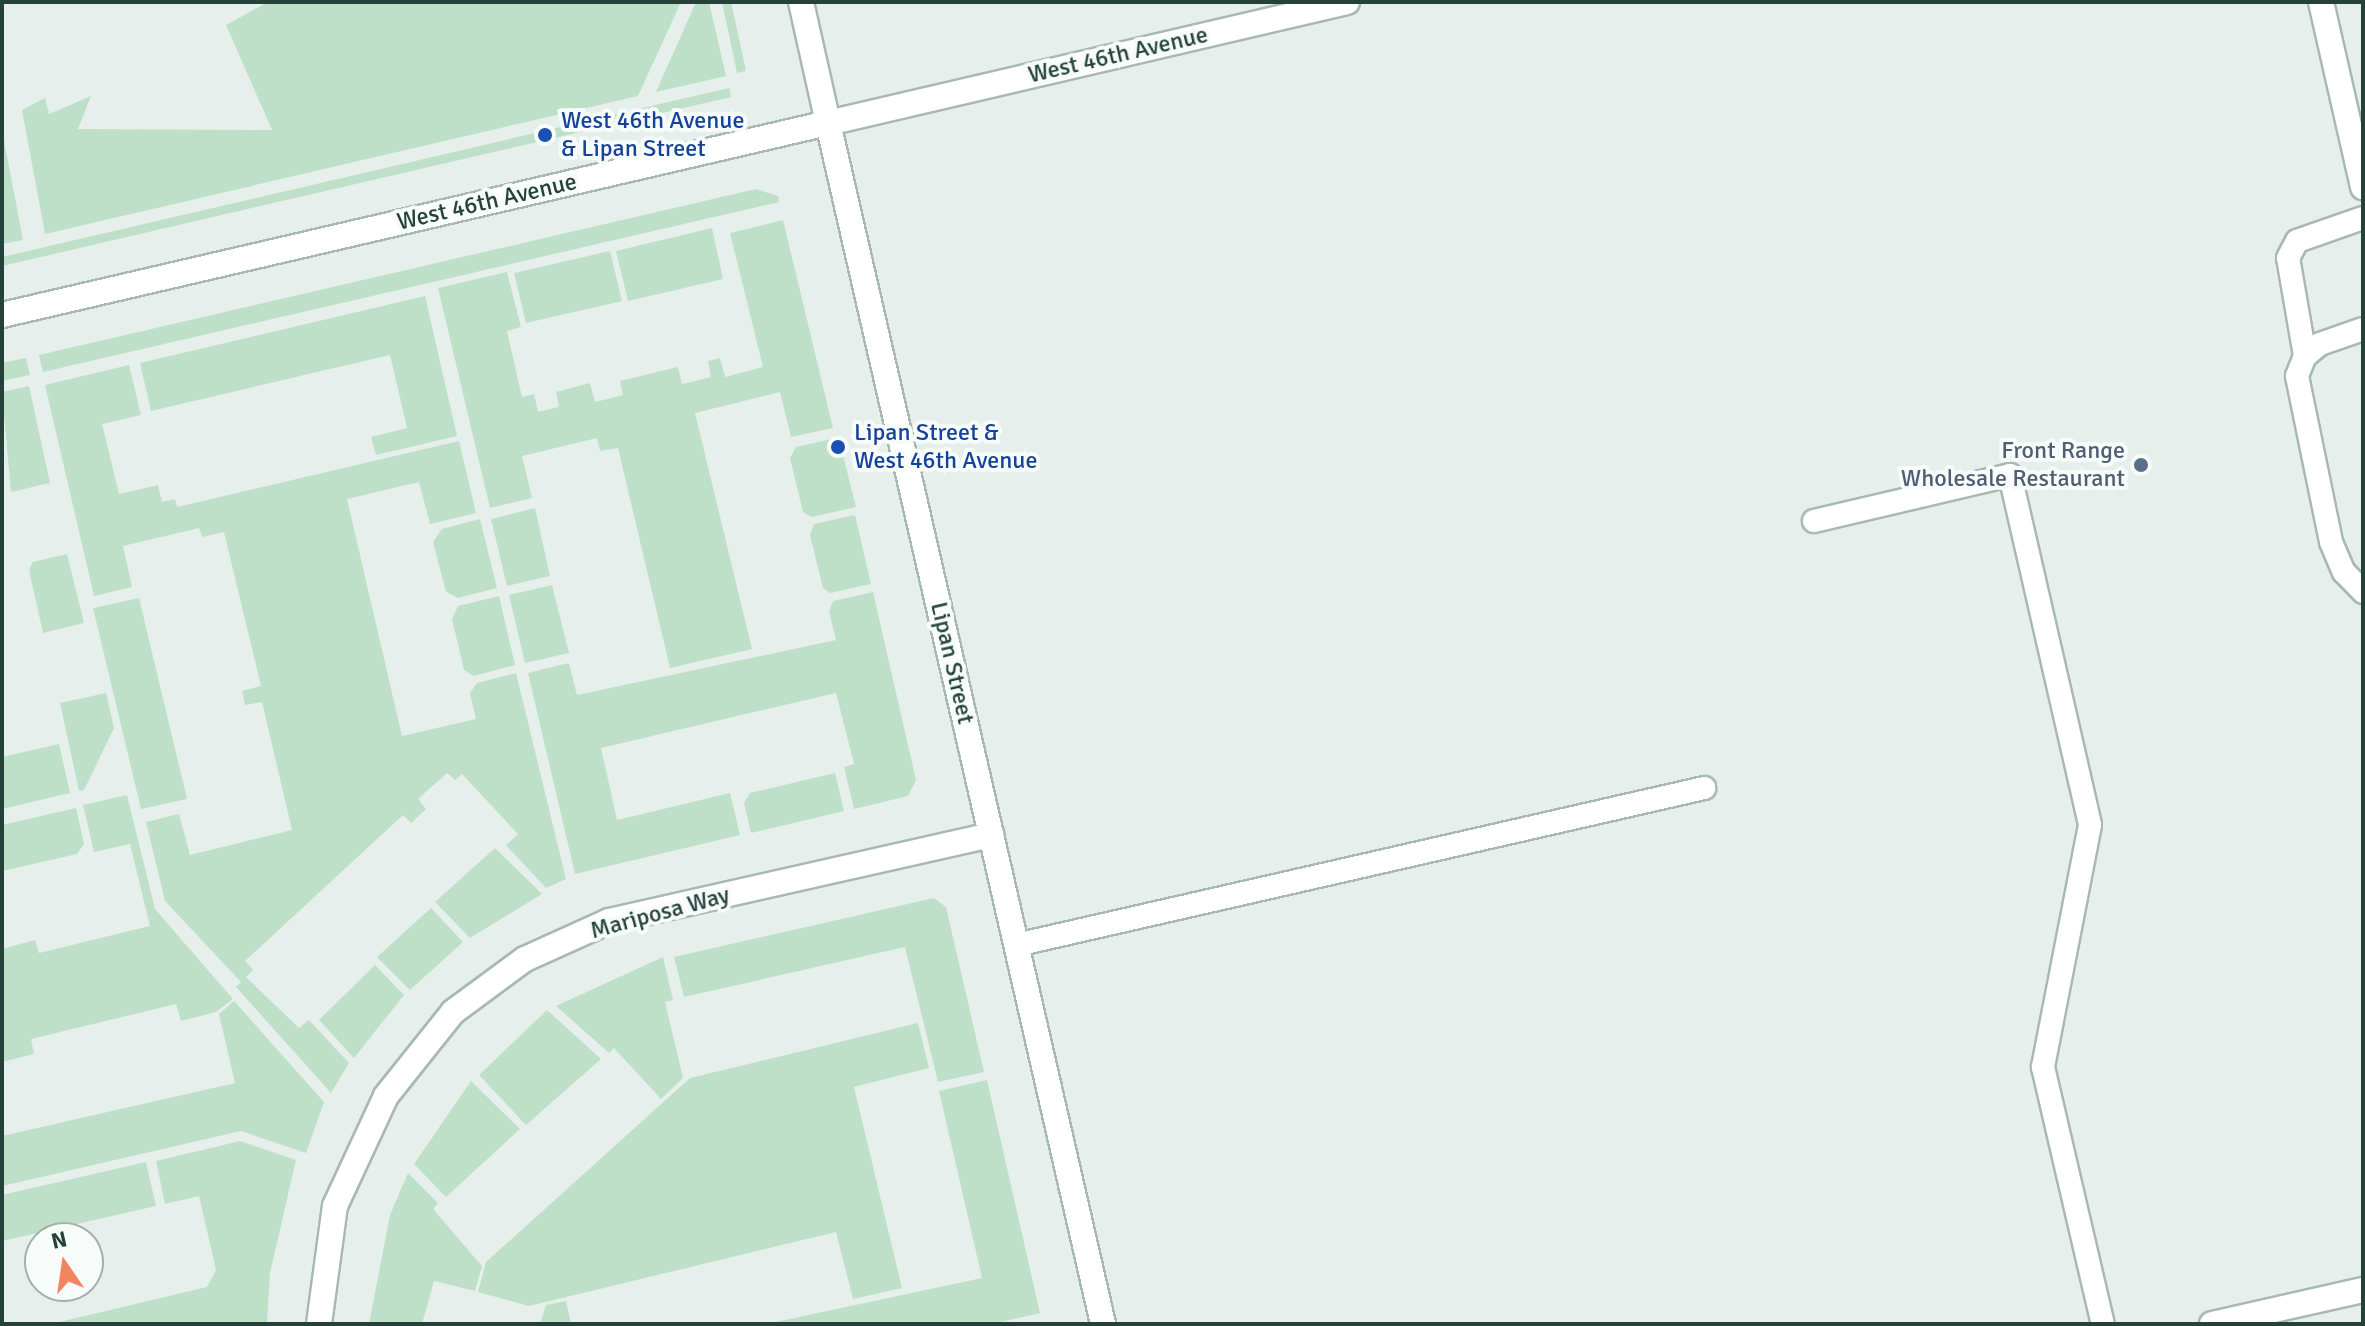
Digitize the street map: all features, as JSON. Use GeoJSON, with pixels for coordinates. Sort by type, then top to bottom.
{"type":"FeatureCollection","features":[{"type":"Feature","properties":{"kind":"street","name":"Lipan Street"},"geometry":{"type":"LineString","coordinates":[[801,2],[1103,1324]]}},
{"type":"Feature","properties":{"kind":"street","name":"West 46th Avenue"},"geometry":{"type":"LineString","coordinates":[[2,315],[1347,2]]}},
{"type":"Feature","properties":{"kind":"street"},"geometry":{"type":"LineString","coordinates":[[2321,2],[2363,187]]}},
{"type":"Feature","properties":{"kind":"street","name":"Mariposa Way"},"geometry":{"type":"LineString","coordinates":[[319,1324],[335,1206],[386,1096],[453,1012],[525,959],[609,921],[991,835]]}},
{"type":"Feature","properties":{"kind":"street"},"geometry":{"type":"LineString","coordinates":[[2212,1324],[2363,1290]]}},
{"type":"Feature","properties":{"kind":"lane"},"geometry":{"type":"LineString","coordinates":[[2305,356],[2288,258],[2297,241],[2363,218]]}},
{"type":"Feature","properties":{"kind":"lane"},"geometry":{"type":"LineString","coordinates":[[2363,329],[2320,344],[2305,356],[2297,376],[2331,542],[2344,572],[2363,592]]}},
{"type":"Feature","properties":{"kind":"lane"},"geometry":{"type":"LineString","coordinates":[[1814,521],[2010,475],[2090,825],[2043,1067],[2103,1324]]}},
{"type":"Feature","properties":{"kind":"lane"},"geometry":{"type":"LineString","coordinates":[[1016,945],[1704,788]]}},
{"type":"Feature","properties":{"kind":"green space"},"geometry":{"type":"Polygon","coordinates":[[[268,2],[681,2],[638,96],[45,234],[22,110],[45,98],[49,114],[91,96],[78,129],[272,130],[226,25],[268,2]]]}},
{"type":"Feature","properties":{"kind":"green space"},"geometry":{"type":"Polygon","coordinates":[[[696,2],[709,2],[726,76],[656,92],[696,2]]]}},
{"type":"Feature","properties":{"kind":"green space"},"geometry":{"type":"Polygon","coordinates":[[[722,2],[731,2],[746,71],[737,73],[722,2]]]}},
{"type":"Feature","properties":{"kind":"green space"},"geometry":{"type":"Polygon","coordinates":[[[729,88],[731,97],[2,266],[2,257],[729,88]]]}},
{"type":"Feature","properties":{"kind":"green space"},"geometry":{"type":"Polygon","coordinates":[[[2,130],[23,240],[2,244],[2,130]]]}},
{"type":"Feature","properties":{"kind":"green space"},"geometry":{"type":"Polygon","coordinates":[[[756,189],[778,196],[779,202],[43,372],[39,355],[756,189]]]}},
{"type":"Feature","properties":{"kind":"green space"},"geometry":{"type":"Polygon","coordinates":[[[783,220],[833,428],[791,437],[780,392],[695,413],[752,649],[670,668],[618,448],[600,451],[597,438],[522,456],[532,498],[490,508],[438,288],[507,272],[521,327],[507,331],[522,397],[534,394],[538,412],[559,407],[556,392],[590,383],[595,402],[623,395],[620,381],[678,367],[682,384],[711,377],[708,361],[720,358],[725,377],[763,367],[730,233],[783,220]]]}},
{"type":"Feature","properties":{"kind":"green space"},"geometry":{"type":"Polygon","coordinates":[[[712,228],[723,279],[628,301],[616,251],[712,228]]]}},
{"type":"Feature","properties":{"kind":"green space"},"geometry":{"type":"Polygon","coordinates":[[[610,251],[622,301],[526,323],[514,273],[610,251]]]}},
{"type":"Feature","properties":{"kind":"green space"},"geometry":{"type":"Polygon","coordinates":[[[425,296],[457,436],[376,455],[371,437],[407,428],[390,355],[151,411],[140,363],[425,296]]]}},
{"type":"Feature","properties":{"kind":"green space"},"geometry":{"type":"Polygon","coordinates":[[[26,358],[30,375],[2,381],[2,363],[26,358]]]}},
{"type":"Feature","properties":{"kind":"green space"},"geometry":{"type":"Polygon","coordinates":[[[129,365],[141,415],[102,424],[119,494],[158,485],[162,502],[175,499],[177,507],[459,441],[476,513],[430,524],[419,482],[347,499],[402,736],[476,719],[470,693],[477,683],[516,673],[566,879],[546,888],[506,845],[518,834],[462,774],[455,780],[447,773],[418,799],[426,809],[411,823],[403,815],[245,961],[253,970],[246,977],[299,1028],[309,1020],[349,1063],[331,1093],[236,987],[241,982],[165,901],[146,822],[179,814],[190,855],[292,830],[262,702],[245,705],[242,691],[261,686],[224,532],[202,537],[199,528],[123,546],[132,587],[94,596],[45,385],[129,365]]]}},
{"type":"Feature","properties":{"kind":"green space"},"geometry":{"type":"Polygon","coordinates":[[[29,386],[50,483],[11,492],[2,392],[29,386]]]}},
{"type":"Feature","properties":{"kind":"green space"},"geometry":{"type":"Polygon","coordinates":[[[832,439],[835,453],[842,451],[856,507],[812,517],[803,512],[790,458],[796,447],[832,439]]]}},
{"type":"Feature","properties":{"kind":"green space"},"geometry":{"type":"Polygon","coordinates":[[[535,508],[550,576],[507,586],[491,519],[535,508]]]}},
{"type":"Feature","properties":{"kind":"green space"},"geometry":{"type":"Polygon","coordinates":[[[855,515],[871,584],[830,593],[823,588],[810,535],[814,524],[855,515]]]}},
{"type":"Feature","properties":{"kind":"green space"},"geometry":{"type":"Polygon","coordinates":[[[480,519],[497,588],[458,598],[446,592],[433,542],[442,529],[480,519]]]}},
{"type":"Feature","properties":{"kind":"green space"},"geometry":{"type":"Polygon","coordinates":[[[67,554],[84,623],[43,633],[29,570],[33,562],[67,554]]]}},
{"type":"Feature","properties":{"kind":"green space"},"geometry":{"type":"Polygon","coordinates":[[[552,585],[569,653],[525,663],[509,595],[552,585]]]}},
{"type":"Feature","properties":{"kind":"green space"},"geometry":{"type":"Polygon","coordinates":[[[873,592],[916,780],[908,796],[854,809],[844,767],[854,764],[836,693],[601,748],[617,820],[730,793],[740,835],[575,874],[528,673],[569,663],[577,695],[836,640],[829,611],[833,601],[873,592]]]}},
{"type":"Feature","properties":{"kind":"green space"},"geometry":{"type":"Polygon","coordinates":[[[499,596],[515,665],[474,676],[464,670],[452,619],[458,606],[499,596]]]}},
{"type":"Feature","properties":{"kind":"green space"},"geometry":{"type":"Polygon","coordinates":[[[139,598],[187,799],[141,809],[93,608],[139,598]]]}},
{"type":"Feature","properties":{"kind":"green space"},"geometry":{"type":"Polygon","coordinates":[[[106,693],[114,728],[84,790],[79,791],[60,703],[106,693]]]}},
{"type":"Feature","properties":{"kind":"green space"},"geometry":{"type":"Polygon","coordinates":[[[59,744],[70,793],[2,809],[2,757],[59,744]]]}},
{"type":"Feature","properties":{"kind":"green space"},"geometry":{"type":"Polygon","coordinates":[[[835,773],[844,811],[751,833],[744,803],[750,793],[835,773]]]}},
{"type":"Feature","properties":{"kind":"green space"},"geometry":{"type":"Polygon","coordinates":[[[127,795],[155,909],[233,999],[216,1012],[181,1021],[176,1004],[31,1039],[34,1054],[2,1062],[2,949],[35,940],[39,953],[150,926],[130,844],[94,852],[83,805],[127,795]]]}},
{"type":"Feature","properties":{"kind":"green space"},"geometry":{"type":"Polygon","coordinates":[[[76,808],[84,844],[77,854],[2,871],[2,825],[76,808]]]}},
{"type":"Feature","properties":{"kind":"green space"},"geometry":{"type":"Polygon","coordinates":[[[495,848],[542,894],[470,938],[435,902],[495,848]]]}},
{"type":"Feature","properties":{"kind":"green space"},"geometry":{"type":"Polygon","coordinates":[[[934,898],[946,907],[984,1072],[938,1082],[905,947],[684,997],[674,957],[934,898]]]}},
{"type":"Feature","properties":{"kind":"green space"},"geometry":{"type":"Polygon","coordinates":[[[431,908],[463,942],[410,990],[377,957],[431,908]]]}},
{"type":"Feature","properties":{"kind":"green space"},"geometry":{"type":"Polygon","coordinates":[[[663,957],[673,1000],[665,1002],[683,1078],[661,1099],[614,1048],[609,1053],[556,1006],[663,957]]]}},
{"type":"Feature","properties":{"kind":"green space"},"geometry":{"type":"Polygon","coordinates":[[[375,965],[404,995],[354,1058],[319,1020],[375,965]]]}},
{"type":"Feature","properties":{"kind":"green space"},"geometry":{"type":"Polygon","coordinates":[[[234,1001],[324,1102],[306,1153],[241,1131],[2,1186],[2,1136],[235,1083],[219,1014],[234,1001]]]}},
{"type":"Feature","properties":{"kind":"green space"},"geometry":{"type":"Polygon","coordinates":[[[547,1010],[601,1059],[526,1125],[479,1075],[547,1010]]]}},
{"type":"Feature","properties":{"kind":"green space"},"geometry":{"type":"Polygon","coordinates":[[[918,1023],[929,1068],[854,1087],[902,1288],[853,1299],[836,1232],[529,1306],[478,1292],[486,1262],[690,1078],[918,1023]]]}},
{"type":"Feature","properties":{"kind":"green space"},"geometry":{"type":"Polygon","coordinates":[[[987,1080],[1040,1313],[991,1324],[766,1324],[982,1278],[939,1091],[987,1080]]]}},
{"type":"Feature","properties":{"kind":"green space"},"geometry":{"type":"Polygon","coordinates":[[[471,1081],[520,1129],[446,1197],[414,1164],[471,1081]]]}},
{"type":"Feature","properties":{"kind":"green space"},"geometry":{"type":"Polygon","coordinates":[[[240,1141],[296,1160],[270,1273],[267,1324],[51,1324],[207,1287],[216,1270],[199,1196],[165,1204],[156,1161],[240,1141]]]}},
{"type":"Feature","properties":{"kind":"green space"},"geometry":{"type":"Polygon","coordinates":[[[146,1162],[156,1206],[86,1222],[24,1222],[24,1236],[2,1241],[2,1195],[146,1162]]]}},
{"type":"Feature","properties":{"kind":"green space"},"geometry":{"type":"Polygon","coordinates":[[[408,1173],[438,1203],[433,1209],[482,1266],[475,1291],[434,1281],[422,1324],[369,1324],[390,1215],[408,1173]]]}},
{"type":"Feature","properties":{"kind":"green space"},"geometry":{"type":"Polygon","coordinates":[[[566,1301],[571,1324],[540,1324],[546,1305],[566,1301]]]}},
{"type":"Feature","properties":{"kind":"place","name":"West 46th Avenue & Lipan Street"},"geometry":{"type":"Point","coordinates":[545,135]}},
{"type":"Feature","properties":{"kind":"place","name":"Lipan Street & West 46th Avenue"},"geometry":{"type":"Point","coordinates":[838,447]}},
{"type":"Feature","properties":{"kind":"place","name":"Front Range Wholesale Restaurant"},"geometry":{"type":"Point","coordinates":[2141,465]}}]}
